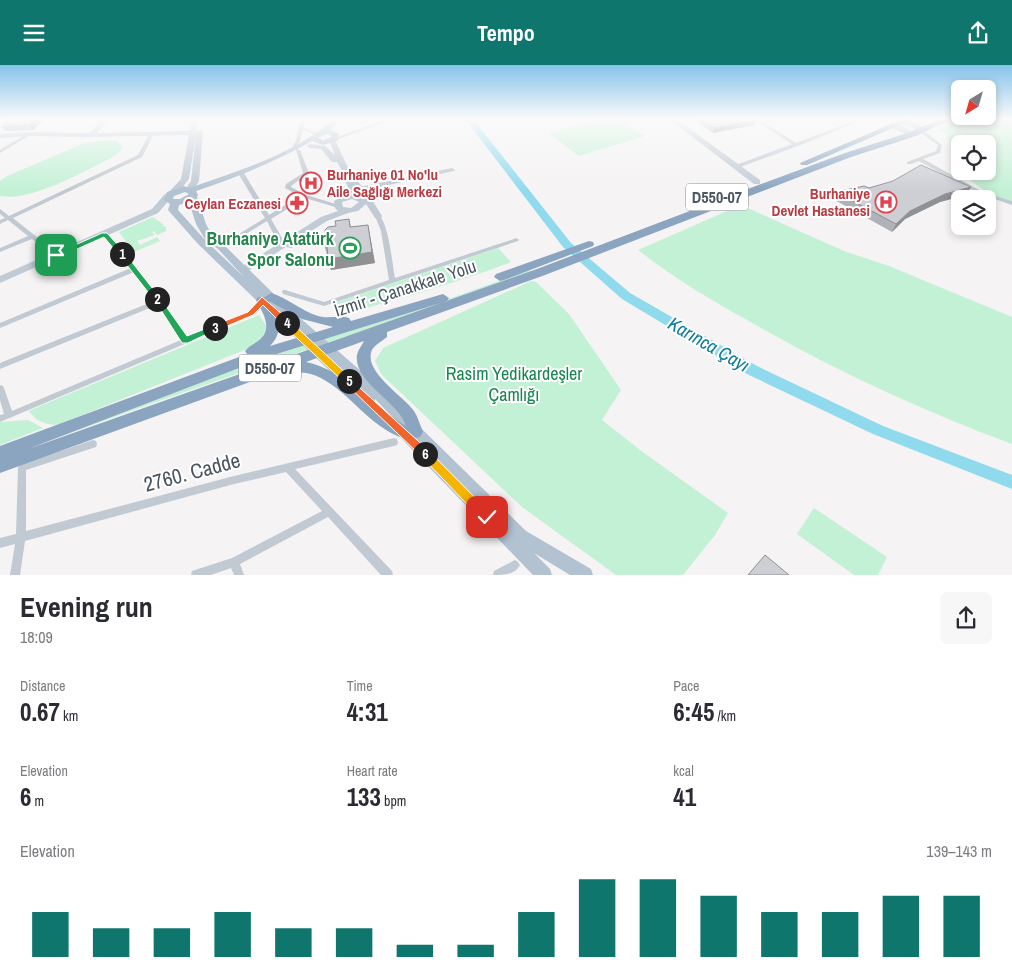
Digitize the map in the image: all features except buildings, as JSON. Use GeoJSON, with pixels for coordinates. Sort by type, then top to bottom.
{"type":"FeatureCollection","features":[{"type":"Feature","properties":{"kind":"highway","name":"İzmir - Çanakkale Yolu"},"geometry":{"type":"LineString","coordinates":[[0,466],[420,315],[616,239],[757,181],[825,159],[853,143]]}},
{"type":"Feature","properties":{"kind":"highway","name":"D550-07"},"geometry":{"type":"LineString","coordinates":[[616,239],[825,159],[848,155],[885,143]]}},
{"type":"Feature","properties":{"kind":"highway","name":"İzmir - Çanakkale Yolu"},"geometry":{"type":"LineString","coordinates":[[0,453],[205,373],[266,352],[538,268]]}},
{"type":"Feature","properties":{"kind":"highway"},"geometry":{"type":"LineString","coordinates":[[271,303],[317,321],[330,323],[396,312]]}},
{"type":"Feature","properties":{"kind":"highway"},"geometry":{"type":"LineString","coordinates":[[205,373],[255,349],[269,340],[274,331],[271,303]]}},
{"type":"Feature","properties":{"kind":"highway"},"geometry":{"type":"LineString","coordinates":[[262,371],[298,365],[320,371],[330,376],[404,435],[409,415],[368,371],[364,363],[364,354],[365,347],[375,338],[420,315]]}},
{"type":"Feature","properties":{"kind":"main road"},"geometry":{"type":"LineString","coordinates":[[304,143],[280,156],[192,193],[185,201],[172,198],[173,210],[188,228],[271,303],[544,575]]}},
{"type":"Feature","properties":{"kind":"main road"},"geometry":{"type":"LineString","coordinates":[[296,148],[320,143]]}},
{"type":"Feature","properties":{"kind":"main road"},"geometry":{"type":"LineString","coordinates":[[192,193],[201,224],[209,239],[221,247],[271,303]]}},
{"type":"Feature","properties":{"kind":"main road"},"geometry":{"type":"LineString","coordinates":[[404,435],[520,536],[585,575]]}},
{"type":"Feature","properties":{"kind":"street"},"geometry":{"type":"LineString","coordinates":[[0,152],[15,143]]}},
{"type":"Feature","properties":{"kind":"street"},"geometry":{"type":"LineString","coordinates":[[0,222],[140,156],[147,143]]}},
{"type":"Feature","properties":{"kind":"street"},"geometry":{"type":"LineString","coordinates":[[0,280],[148,215],[172,198],[185,179],[192,143]]}},
{"type":"Feature","properties":{"kind":"street"},"geometry":{"type":"LineString","coordinates":[[192,193],[199,143]]}},
{"type":"Feature","properties":{"kind":"street"},"geometry":{"type":"LineString","coordinates":[[297,143],[296,148],[306,173],[288,185],[288,188],[304,196],[338,202],[351,210],[378,217]]}},
{"type":"Feature","properties":{"kind":"street"},"geometry":{"type":"LineString","coordinates":[[324,219],[363,204],[360,189],[345,169],[333,143]]}},
{"type":"Feature","properties":{"kind":"street"},"geometry":{"type":"LineString","coordinates":[[705,143],[757,181]]}},
{"type":"Feature","properties":{"kind":"street"},"geometry":{"type":"LineString","coordinates":[[792,143],[796,145]]}},
{"type":"Feature","properties":{"kind":"street"},"geometry":{"type":"LineString","coordinates":[[738,166],[802,143]]}},
{"type":"Feature","properties":{"kind":"street"},"geometry":{"type":"LineString","coordinates":[[909,163],[938,152],[940,145],[938,143]]}},
{"type":"Feature","properties":{"kind":"street"},"geometry":{"type":"LineString","coordinates":[[243,270],[287,246],[324,219],[352,187],[328,150],[323,147],[310,146]]}},
{"type":"Feature","properties":{"kind":"street"},"geometry":{"type":"LineString","coordinates":[[919,159],[979,192],[1012,203]]}},
{"type":"Feature","properties":{"kind":"street"},"geometry":{"type":"LineString","coordinates":[[360,189],[452,169]]}},
{"type":"Feature","properties":{"kind":"street"},"geometry":{"type":"LineString","coordinates":[[239,174],[287,246]]}},
{"type":"Feature","properties":{"kind":"street"},"geometry":{"type":"LineString","coordinates":[[221,247],[304,196]]}},
{"type":"Feature","properties":{"kind":"street"},"geometry":{"type":"LineString","coordinates":[[338,202],[356,196],[370,202],[384,231],[392,280]]}},
{"type":"Feature","properties":{"kind":"street"},"geometry":{"type":"LineString","coordinates":[[0,211],[56,255]]}},
{"type":"Feature","properties":{"kind":"street"},"geometry":{"type":"LineString","coordinates":[[105,234],[135,269],[185,340]]}},
{"type":"Feature","properties":{"kind":"street"},"geometry":{"type":"LineString","coordinates":[[0,250],[33,236]]}},
{"type":"Feature","properties":{"kind":"street"},"geometry":{"type":"LineString","coordinates":[[285,292],[324,305],[392,280],[516,240]]}},
{"type":"Feature","properties":{"kind":"street"},"geometry":{"type":"LineString","coordinates":[[0,326],[135,269]]}},
{"type":"Feature","properties":{"kind":"street"},"geometry":{"type":"LineString","coordinates":[[0,366],[159,301]]}},
{"type":"Feature","properties":{"kind":"street"},"geometry":{"type":"LineString","coordinates":[[0,419],[271,303]]}},
{"type":"Feature","properties":{"kind":"street"},"geometry":{"type":"LineString","coordinates":[[0,389],[9,415]]}},
{"type":"Feature","properties":{"kind":"street","name":"2760. Cadde"},"geometry":{"type":"LineString","coordinates":[[0,543],[404,435]]}},
{"type":"Feature","properties":{"kind":"street"},"geometry":{"type":"LineString","coordinates":[[15,575],[21,536],[22,468],[93,444]]}},
{"type":"Feature","properties":{"kind":"street"},"geometry":{"type":"LineString","coordinates":[[287,467],[388,575]]}},
{"type":"Feature","properties":{"kind":"street"},"geometry":{"type":"LineString","coordinates":[[196,575],[234,562],[330,512]]}},
{"type":"Feature","properties":{"kind":"street"},"geometry":{"type":"LineString","coordinates":[[234,562],[240,575]]}},
{"type":"Feature","properties":{"kind":"street"},"geometry":{"type":"LineString","coordinates":[[498,575],[515,565]]}},
{"type":"Feature","properties":{"kind":"green space"},"geometry":{"type":"Polygon","coordinates":[[[119,143],[122,146],[120,152],[111,158],[71,178],[26,195],[0,196],[0,181],[7,176],[82,144],[119,143]]]}},
{"type":"Feature","properties":{"kind":"green space"},"geometry":{"type":"Polygon","coordinates":[[[561,143],[623,143],[579,156],[561,143]]]}},
{"type":"Feature","properties":{"kind":"green space"},"geometry":{"type":"Polygon","coordinates":[[[996,143],[1012,143],[1012,201],[996,195],[996,190],[983,190],[970,180],[996,180],[996,143]]]}},
{"type":"Feature","properties":{"kind":"green space"},"geometry":{"type":"Polygon","coordinates":[[[741,205],[844,251],[889,266],[1012,317],[1012,444],[910,403],[811,355],[705,295],[638,250],[741,205]]]}},
{"type":"Feature","properties":{"kind":"green space"},"geometry":{"type":"Polygon","coordinates":[[[153,217],[164,225],[162,226],[166,227],[166,231],[157,235],[154,231],[152,232],[155,235],[137,241],[140,245],[157,237],[160,241],[134,252],[119,232],[153,217]]]}},
{"type":"Feature","properties":{"kind":"green space"},"geometry":{"type":"Polygon","coordinates":[[[498,248],[511,262],[424,291],[336,316],[337,302],[498,248]]]}},
{"type":"Feature","properties":{"kind":"green space"},"geometry":{"type":"Polygon","coordinates":[[[530,270],[531,273],[57,438],[305,342],[423,308],[530,270]]]}},
{"type":"Feature","properties":{"kind":"green space","name":"Rasim Yedikardeşler Çamlığı"},"geometry":{"type":"Polygon","coordinates":[[[531,281],[536,282],[569,314],[621,390],[602,420],[640,450],[728,513],[715,535],[683,575],[616,575],[522,507],[381,374],[375,361],[383,348],[531,281]]]}},
{"type":"Feature","properties":{"kind":"green space"},"geometry":{"type":"Polygon","coordinates":[[[259,315],[267,327],[262,337],[252,347],[57,425],[41,422],[29,411],[33,409],[259,315]]]}},
{"type":"Feature","properties":{"kind":"green space"},"geometry":{"type":"Polygon","coordinates":[[[28,420],[43,428],[0,445],[0,422],[28,420]]]}},
{"type":"Feature","properties":{"kind":"green space"},"geometry":{"type":"Polygon","coordinates":[[[814,508],[887,557],[878,575],[854,575],[797,534],[814,508]]]}},
{"type":"Feature","properties":{"kind":"waterway","name":"Karınca Çayı"},"geometry":{"type":"LineString","coordinates":[[488,143],[567,245],[626,296],[752,370],[878,430],[1012,482]]}},
{"type":"Feature","properties":{"kind":"place","name":"Burhaniye 01 No'lu Aile Sağlığı Merkezi"},"geometry":{"type":"Point","coordinates":[311,183]}},
{"type":"Feature","properties":{"kind":"place","name":"Burhaniye Devlet Hastanesi"},"geometry":{"type":"Point","coordinates":[886,202]}},
{"type":"Feature","properties":{"kind":"place","name":"Ceylan Eczanesi"},"geometry":{"type":"Point","coordinates":[297,203]}},
{"type":"Feature","properties":{"kind":"place","name":"Burhaniye Atatürk Spor Salonu"},"geometry":{"type":"Point","coordinates":[350,248]}},
{"type":"Feature","properties":{"kind":"route"},"geometry":{"type":"LineString","coordinates":[[56,255],[105,234],[135,269],[185,340],[251,313],[262,300],[410,438],[487,517]]}}]}
